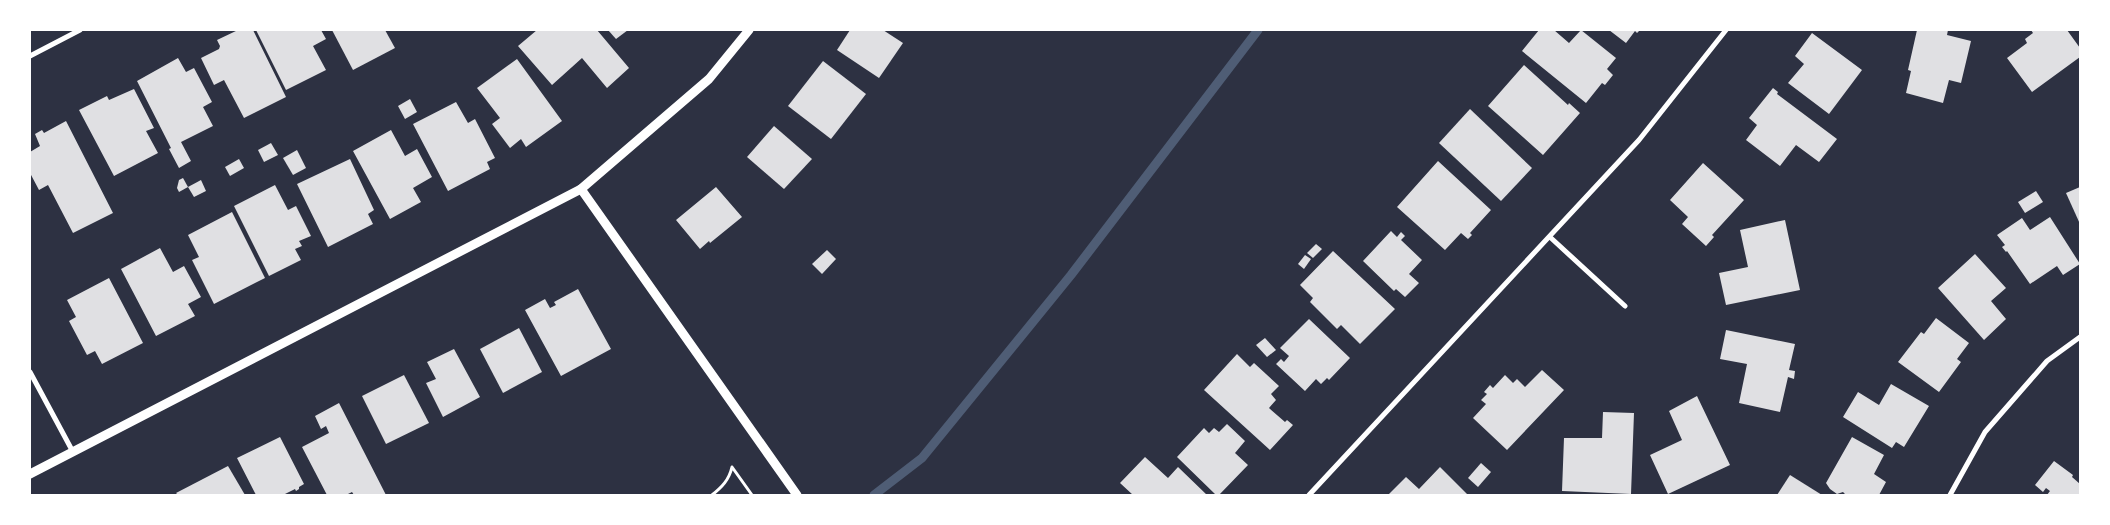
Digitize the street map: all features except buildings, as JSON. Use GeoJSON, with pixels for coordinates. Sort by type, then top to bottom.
{"type":"FeatureCollection","features":[{"type":"Feature","properties":{"kind":"street"},"geometry":{"type":"LineString","coordinates":[[30,56],[80,30]]}},
{"type":"Feature","properties":{"kind":"street"},"geometry":{"type":"LineString","coordinates":[[30,474],[581,190],[709,79],[749,30]]}},
{"type":"Feature","properties":{"kind":"street"},"geometry":{"type":"LineString","coordinates":[[1309,495],[1551,238],[1639,140],[1726,30]]}},
{"type":"Feature","properties":{"kind":"street"},"geometry":{"type":"LineString","coordinates":[[581,190],[797,495]]}},
{"type":"Feature","properties":{"kind":"street"},"geometry":{"type":"LineString","coordinates":[[1551,238],[1625,306]]}},
{"type":"Feature","properties":{"kind":"street"},"geometry":{"type":"LineString","coordinates":[[1950,495],[1985,432],[2047,361],[2080,337]]}},
{"type":"Feature","properties":{"kind":"street"},"geometry":{"type":"LineString","coordinates":[[30,372],[74,452]]}},
{"type":"Feature","properties":{"kind":"path"},"geometry":{"type":"LineString","coordinates":[[712,495],[730,477],[732,467],[752,495]]}},
{"type":"Feature","properties":{"kind":"waterway"},"geometry":{"type":"LineString","coordinates":[[874,495],[922,458],[1071,275],[1258,30]]}}]}
